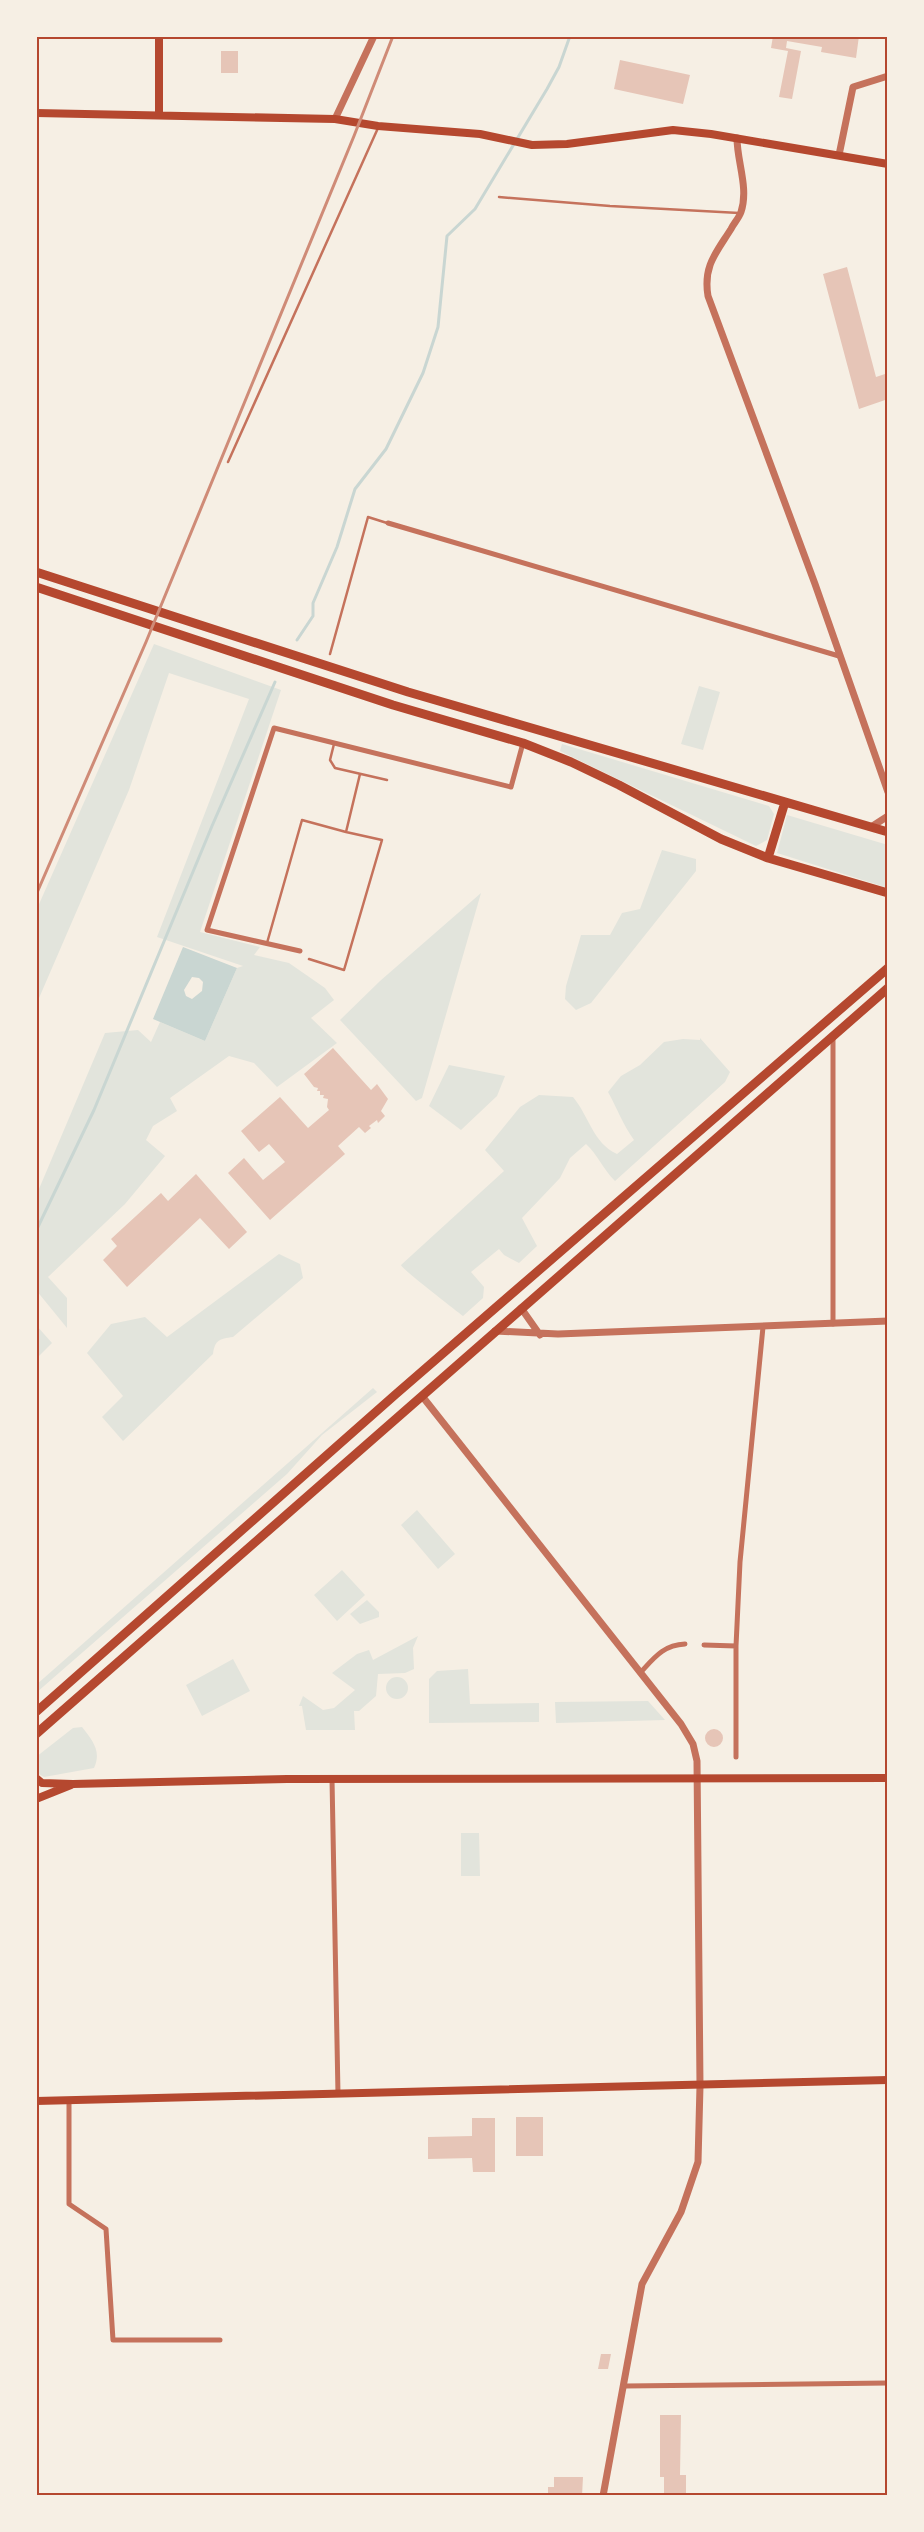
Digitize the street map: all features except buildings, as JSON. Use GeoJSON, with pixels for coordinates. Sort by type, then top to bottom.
{"type":"FeatureCollection","features":[{"type":"Feature","properties":{"kind":"main road"},"geometry":{"type":"LineString","coordinates":[[159,36],[159,115]]}},
{"type":"Feature","properties":{"kind":"main road"},"geometry":{"type":"LineString","coordinates":[[36,113],[335,119],[378,126],[447,131],[524,143],[568,144],[673,130],[737,138],[888,164]]}},
{"type":"Feature","properties":{"kind":"main road"},"geometry":{"type":"LineString","coordinates":[[36,572],[198,626],[408,692],[888,832]]}},
{"type":"Feature","properties":{"kind":"main road"},"geometry":{"type":"LineString","coordinates":[[36,587],[393,705],[523,744],[572,762],[721,839],[768,858],[888,893]]}},
{"type":"Feature","properties":{"kind":"main road"},"geometry":{"type":"LineString","coordinates":[[768,858],[785,802]]}},
{"type":"Feature","properties":{"kind":"main road"},"geometry":{"type":"LineString","coordinates":[[36,1712],[396,1394],[888,968]]}},
{"type":"Feature","properties":{"kind":"main road"},"geometry":{"type":"LineString","coordinates":[[36,1734],[208,1586],[495,1331],[888,988]]}},
{"type":"Feature","properties":{"kind":"main road"},"geometry":{"type":"LineString","coordinates":[[36,1778],[42,1783],[73,1784],[332,1779],[698,1780],[888,1778]]}},
{"type":"Feature","properties":{"kind":"main road"},"geometry":{"type":"LineString","coordinates":[[36,1799],[73,1784]]}},
{"type":"Feature","properties":{"kind":"main road"},"geometry":{"type":"LineString","coordinates":[[36,2101],[888,2080]]}},
{"type":"Feature","properties":{"kind":"street"},"geometry":{"type":"LineString","coordinates":[[335,119],[374,36]]}},
{"type":"Feature","properties":{"kind":"street"},"geometry":{"type":"LineString","coordinates":[[839,155],[853,87],[888,76]]}},
{"type":"Feature","properties":{"kind":"street"},"geometry":{"type":"LineString","coordinates":[[737,138],[744,188],[741,213],[710,261],[707,272],[708,296],[815,584],[888,792]]}},
{"type":"Feature","properties":{"kind":"street"},"geometry":{"type":"LineString","coordinates":[[388,523],[839,656]]}},
{"type":"Feature","properties":{"kind":"street"},"geometry":{"type":"LineString","coordinates":[[300,952],[207,930],[274,728],[511,787],[523,744]]}},
{"type":"Feature","properties":{"kind":"street"},"geometry":{"type":"LineString","coordinates":[[871,828],[888,816]]}},
{"type":"Feature","properties":{"kind":"street"},"geometry":{"type":"LineString","coordinates":[[833,1035],[833,1324]]}},
{"type":"Feature","properties":{"kind":"street"},"geometry":{"type":"LineString","coordinates":[[522,1308],[540,1335]]}},
{"type":"Feature","properties":{"kind":"street"},"geometry":{"type":"LineString","coordinates":[[495,1331],[540,1335],[833,1324],[888,1320]]}},
{"type":"Feature","properties":{"kind":"street"},"geometry":{"type":"LineString","coordinates":[[736,1757],[736,1646],[740,1562],[763,1327]]}},
{"type":"Feature","properties":{"kind":"street"},"geometry":{"type":"LineString","coordinates":[[422,1396],[681,1724],[693,1744],[698,1761],[700,2086],[698,2162],[681,2212],[642,2284],[625,2386],[603,2496]]}},
{"type":"Feature","properties":{"kind":"street"},"geometry":{"type":"LineString","coordinates":[[640,1673],[663,1649],[673,1644],[685,1644]]}},
{"type":"Feature","properties":{"kind":"street"},"geometry":{"type":"LineString","coordinates":[[704,1645],[736,1646]]}},
{"type":"Feature","properties":{"kind":"street"},"geometry":{"type":"LineString","coordinates":[[332,1779],[338,2094]]}},
{"type":"Feature","properties":{"kind":"street"},"geometry":{"type":"LineString","coordinates":[[69,2101],[69,2204],[106,2229],[113,2340],[220,2340]]}},
{"type":"Feature","properties":{"kind":"street"},"geometry":{"type":"LineString","coordinates":[[625,2386],[888,2383]]}},
{"type":"Feature","properties":{"kind":"lane"},"geometry":{"type":"LineString","coordinates":[[228,462],[378,126]]}},
{"type":"Feature","properties":{"kind":"lane"},"geometry":{"type":"LineString","coordinates":[[499,197],[610,206],[741,213]]}},
{"type":"Feature","properties":{"kind":"lane"},"geometry":{"type":"LineString","coordinates":[[330,654],[368,517],[388,523]]}},
{"type":"Feature","properties":{"kind":"lane"},"geometry":{"type":"LineString","coordinates":[[334,744],[330,760],[335,768],[387,780]]}},
{"type":"Feature","properties":{"kind":"lane"},"geometry":{"type":"LineString","coordinates":[[346,832],[360,774]]}},
{"type":"Feature","properties":{"kind":"lane"},"geometry":{"type":"LineString","coordinates":[[266,944],[302,820],[382,840],[344,970],[309,959]]}},
{"type":"Feature","properties":{"kind":"shaded area"},"geometry":{"type":"Polygon","coordinates":[[[154,644],[281,690],[200,932],[260,947],[254,955],[289,963],[325,988],[334,1000],[311,1018],[337,1043],[277,1087],[254,1063],[229,1056],[170,1098],[177,1111],[153,1126],[146,1140],[165,1156],[125,1204],[48,1277],[67,1298],[67,1328],[36,1290],[36,1196],[105,1033],[138,1030],[151,1042],[160,1022],[205,1041],[237,968],[243,966],[157,937],[249,699],[169,673],[129,790],[36,1005],[36,911],[154,644]]]}},
{"type":"Feature","properties":{"kind":"shaded area"},"geometry":{"type":"Polygon","coordinates":[[[699,686],[720,692],[703,750],[681,744],[699,686]]]}},
{"type":"Feature","properties":{"kind":"shaded area"},"geometry":{"type":"Polygon","coordinates":[[[562,744],[769,806],[774,814],[767,840],[756,846],[560,751],[562,744]]]}},
{"type":"Feature","properties":{"kind":"shaded area"},"geometry":{"type":"Polygon","coordinates":[[[787,815],[888,845],[888,888],[777,853],[787,815]]]}},
{"type":"Feature","properties":{"kind":"shaded area"},"geometry":{"type":"Polygon","coordinates":[[[662,850],[696,859],[696,871],[591,1003],[576,1010],[565,999],[566,986],[581,935],[610,935],[622,913],[640,909],[662,850]]]}},
{"type":"Feature","properties":{"kind":"shaded area"},"geometry":{"type":"Polygon","coordinates":[[[481,893],[422,1098],[416,1101],[340,1020],[380,981],[481,893]]]}},
{"type":"Feature","properties":{"kind":"shaded area"},"geometry":{"type":"Polygon","coordinates":[[[183,947],[237,968],[205,1041],[153,1019],[183,947]],[[192,977],[184,990],[186,996],[192,999],[202,991],[203,982],[199,978],[192,977]]]}},
{"type":"Feature","properties":{"kind":"shaded area"},"geometry":{"type":"Polygon","coordinates":[[[700,1038],[730,1072],[725,1082],[615,1181],[586,1144],[570,1158],[560,1178],[522,1218],[537,1246],[519,1263],[504,1255],[499,1249],[471,1272],[484,1287],[483,1298],[463,1316],[401,1265],[504,1171],[485,1150],[520,1107],[539,1095],[573,1097],[602,1143],[617,1154],[634,1140],[608,1092],[621,1076],[640,1065],[664,1042],[683,1039],[700,1040],[700,1038]]]}},
{"type":"Feature","properties":{"kind":"shaded area"},"geometry":{"type":"Polygon","coordinates":[[[449,1065],[505,1076],[497,1096],[461,1130],[429,1106],[449,1065]]]}},
{"type":"Feature","properties":{"kind":"shaded area"},"geometry":{"type":"Polygon","coordinates":[[[279,1254],[300,1264],[303,1278],[233,1337],[218,1341],[213,1354],[123,1441],[102,1417],[123,1396],[87,1353],[111,1324],[145,1317],[167,1337],[279,1254]]]}},
{"type":"Feature","properties":{"kind":"shaded area"},"geometry":{"type":"Polygon","coordinates":[[[36,1325],[52,1343],[36,1359],[36,1325]]]}},
{"type":"Feature","properties":{"kind":"shaded area"},"geometry":{"type":"Polygon","coordinates":[[[373,1388],[377,1392],[322,1435],[287,1474],[36,1693],[36,1685],[373,1388]]]}},
{"type":"Feature","properties":{"kind":"shaded area"},"geometry":{"type":"Polygon","coordinates":[[[417,1510],[455,1554],[438,1569],[401,1525],[417,1510]]]}},
{"type":"Feature","properties":{"kind":"shaded area"},"geometry":{"type":"Polygon","coordinates":[[[342,1570],[365,1595],[337,1621],[314,1595],[342,1570]]]}},
{"type":"Feature","properties":{"kind":"shaded area"},"geometry":{"type":"Polygon","coordinates":[[[367,1600],[379,1612],[379,1617],[360,1624],[350,1614],[367,1600]]]}},
{"type":"Feature","properties":{"kind":"shaded area"},"geometry":{"type":"Polygon","coordinates":[[[418,1636],[413,1648],[414,1669],[405,1673],[378,1674],[376,1696],[359,1711],[354,1711],[355,1730],[306,1730],[302,1706],[299,1706],[303,1696],[323,1710],[334,1708],[355,1690],[332,1673],[357,1654],[369,1650],[373,1660],[418,1636]]]}},
{"type":"Feature","properties":{"kind":"shaded area"},"geometry":{"type":"Polygon","coordinates":[[[233,1659],[250,1691],[202,1716],[186,1685],[233,1659]]]}},
{"type":"Feature","properties":{"kind":"shaded area"},"geometry":{"type":"Polygon","coordinates":[[[468,1669],[470,1704],[539,1703],[539,1722],[429,1723],[429,1679],[437,1671],[468,1669]]]}},
{"type":"Feature","properties":{"kind":"shaded area"},"geometry":{"type":"Polygon","coordinates":[[[397,1677],[405,1680],[408,1688],[405,1696],[397,1699],[389,1696],[386,1688],[389,1680],[397,1677]]]}},
{"type":"Feature","properties":{"kind":"shaded area"},"geometry":{"type":"Polygon","coordinates":[[[648,1701],[665,1720],[556,1723],[555,1702],[648,1701]]]}},
{"type":"Feature","properties":{"kind":"shaded area"},"geometry":{"type":"Polygon","coordinates":[[[82,1727],[95,1746],[97,1756],[94,1768],[44,1777],[37,1773],[36,1757],[73,1728],[82,1727]]]}},
{"type":"Feature","properties":{"kind":"shaded area"},"geometry":{"type":"Polygon","coordinates":[[[461,1833],[479,1833],[480,1876],[461,1876],[461,1833]]]}},
{"type":"Feature","properties":{"kind":"waterway"},"geometry":{"type":"LineString","coordinates":[[297,640],[313,616],[313,603],[337,547],[355,489],[386,449],[423,373],[438,327],[447,236],[475,209],[547,89],[559,67],[570,36]]}},
{"type":"Feature","properties":{"kind":"waterway"},"geometry":{"type":"LineString","coordinates":[[36,1231],[94,1110],[212,826],[275,682]]}},
{"type":"Feature","properties":{"kind":"railway"},"geometry":{"type":"LineString","coordinates":[[36,895],[146,642],[354,136],[393,36]]}}]}
